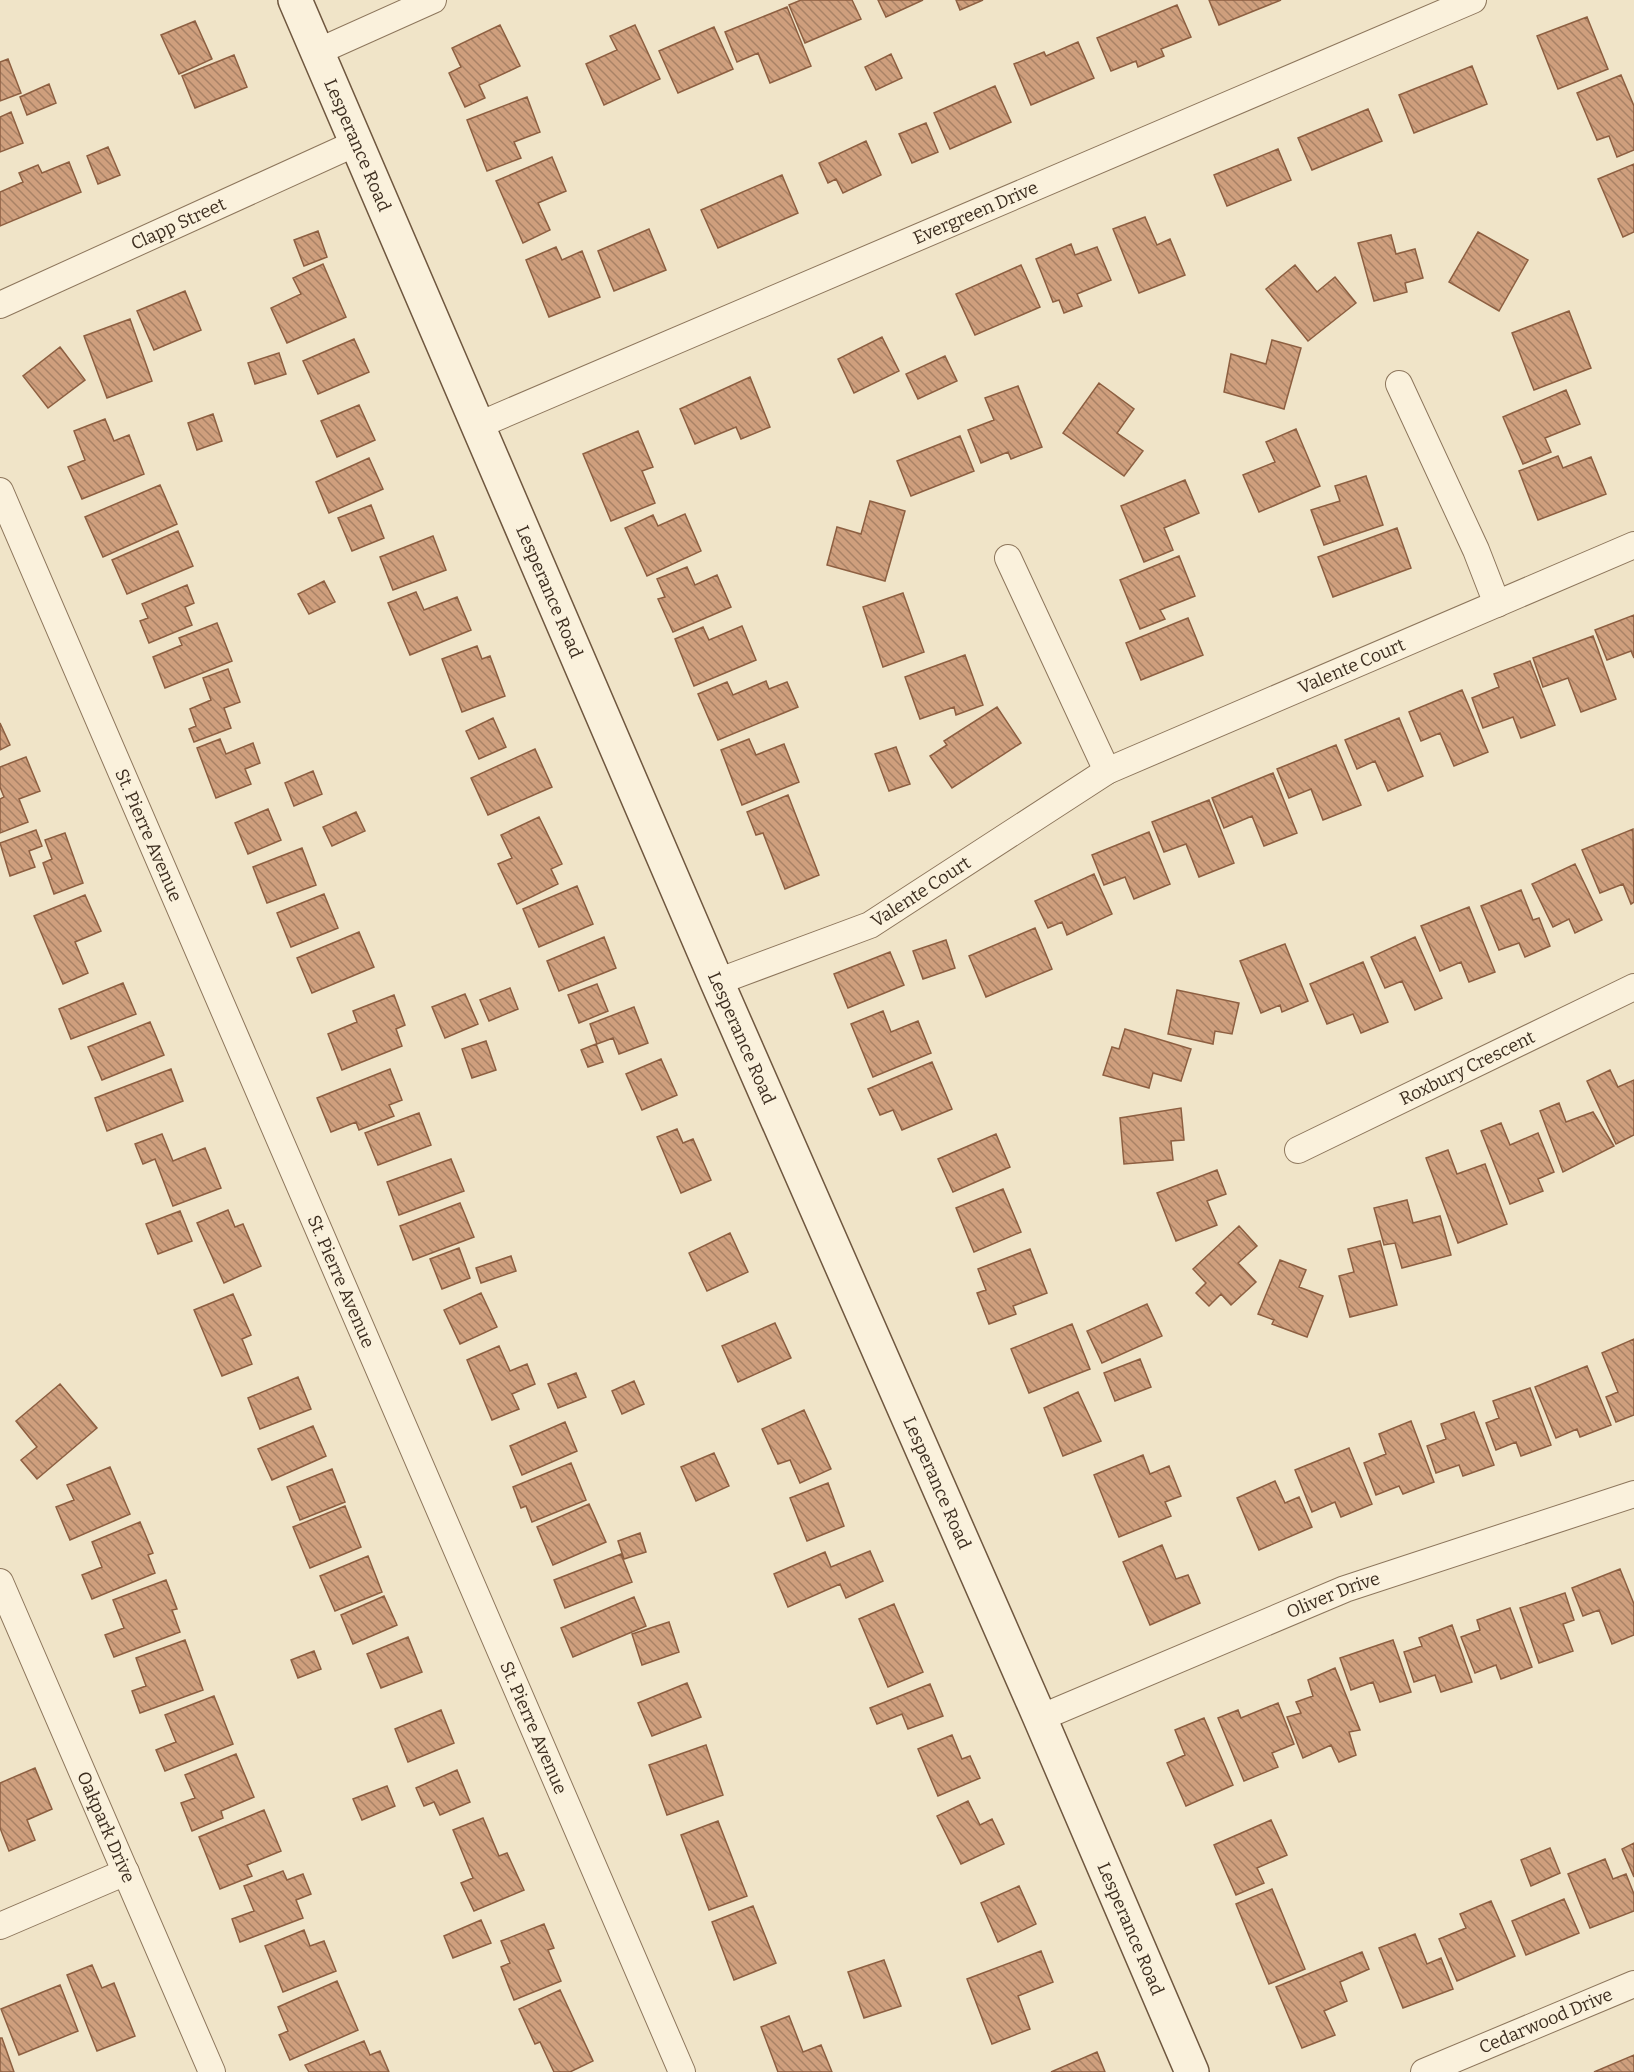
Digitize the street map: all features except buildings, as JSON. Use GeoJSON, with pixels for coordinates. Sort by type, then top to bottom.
{"type":"FeatureCollection","features":[{"type":"Feature","properties":{"kind":"main road","name":"Lesperance Road"},"geometry":{"type":"LineString","coordinates":[[295,0],[717,982],[1040,1718],[1191,2072]]}},
{"type":"Feature","properties":{"kind":"street"},"geometry":{"type":"LineString","coordinates":[[317,52],[433,0]]}},
{"type":"Feature","properties":{"kind":"street","name":"Evergreen Drive"},"geometry":{"type":"LineString","coordinates":[[479,425],[1473,0]]}},
{"type":"Feature","properties":{"kind":"street","name":"Clapp Street"},"geometry":{"type":"LineString","coordinates":[[0,305],[356,143]]}},
{"type":"Feature","properties":{"kind":"street"},"geometry":{"type":"LineString","coordinates":[[1399,384],[1476,550],[1497,604]]}},
{"type":"Feature","properties":{"kind":"street","name":"St. Pierre Avenue"},"geometry":{"type":"LineString","coordinates":[[0,491],[682,2072]]}},
{"type":"Feature","properties":{"kind":"street","name":"Valente Court"},"geometry":{"type":"LineString","coordinates":[[717,982],[870,925],[1107,771],[1634,545]]}},
{"type":"Feature","properties":{"kind":"street"},"geometry":{"type":"LineString","coordinates":[[1008,558],[1107,771]]}},
{"type":"Feature","properties":{"kind":"street","name":"Roxbury Crescent"},"geometry":{"type":"LineString","coordinates":[[1298,1150],[1634,987]]}},
{"type":"Feature","properties":{"kind":"street","name":"Oliver Drive"},"geometry":{"type":"LineString","coordinates":[[1040,1718],[1345,1589],[1634,1494]]}},
{"type":"Feature","properties":{"kind":"street","name":"Oakpark Drive"},"geometry":{"type":"LineString","coordinates":[[0,1582],[212,2072]]}},
{"type":"Feature","properties":{"kind":"street"},"geometry":{"type":"LineString","coordinates":[[0,1926],[126,1872]]}},
{"type":"Feature","properties":{"kind":"street","name":"Cedarwood Drive"},"geometry":{"type":"LineString","coordinates":[[1424,2072],[1634,1984]]}}]}
